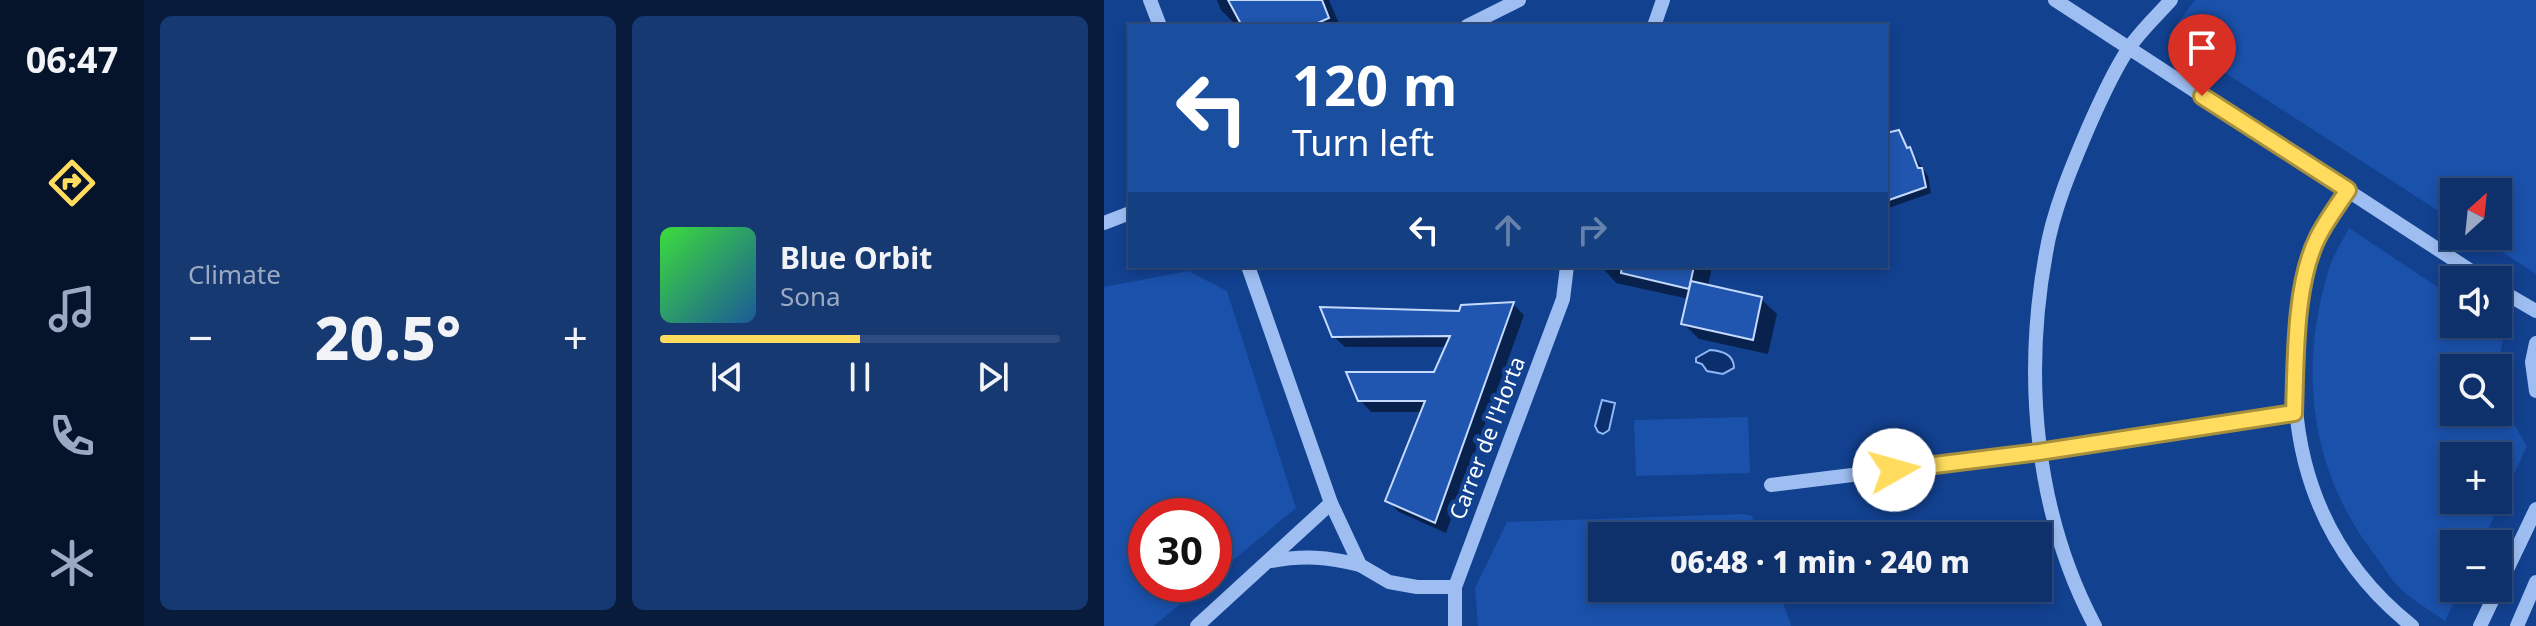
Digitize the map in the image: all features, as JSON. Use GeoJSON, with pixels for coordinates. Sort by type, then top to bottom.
{"type":"FeatureCollection","features":[{"type":"Feature","properties":{"kind":"street"},"geometry":{"type":"LineString","coordinates":[[1150,0],[1159,24]]}},
{"type":"Feature","properties":{"kind":"street"},"geometry":{"type":"LineString","coordinates":[[1471,24],[1519,0]]}},
{"type":"Feature","properties":{"kind":"street"},"geometry":{"type":"LineString","coordinates":[[1655,24],[1663,0]]}},
{"type":"Feature","properties":{"kind":"street"},"geometry":{"type":"LineString","coordinates":[[2055,0],[2464,266]]}},
{"type":"Feature","properties":{"kind":"street"},"geometry":{"type":"LineString","coordinates":[[2095,626],[2077,593],[2054,523],[2039,452],[2036,339],[2046,251],[2073,163],[2106,89],[2128,48],[2171,0]]}},
{"type":"Feature","properties":{"kind":"street"},"geometry":{"type":"LineString","coordinates":[[2348,190],[2317,239],[2307,267],[2296,338],[2294,413],[2300,449],[2315,497],[2339,548],[2369,587],[2412,626]]}},
{"type":"Feature","properties":{"kind":"street"},"geometry":{"type":"LineString","coordinates":[[1104,223],[1128,214]]}},
{"type":"Feature","properties":{"kind":"street"},"geometry":{"type":"LineString","coordinates":[[1249,268],[1331,503],[1360,565]]}},
{"type":"Feature","properties":{"kind":"street","name":"Carrer de l'Horta"},"geometry":{"type":"LineString","coordinates":[[1455,626],[1455,587],[1563,299],[1567,268]]}},
{"type":"Feature","properties":{"kind":"street"},"geometry":{"type":"LineString","coordinates":[[2512,297],[2536,311]]}},
{"type":"Feature","properties":{"kind":"street"},"geometry":{"type":"LineString","coordinates":[[2536,343],[2532,362],[2536,391]]}},
{"type":"Feature","properties":{"kind":"street"},"geometry":{"type":"LineString","coordinates":[[1771,485],[2039,452],[2294,413]]}},
{"type":"Feature","properties":{"kind":"street"},"geometry":{"type":"LineString","coordinates":[[1197,626],[1331,503]]}},
{"type":"Feature","properties":{"kind":"street"},"geometry":{"type":"LineString","coordinates":[[2480,626],[2536,509]]}},
{"type":"Feature","properties":{"kind":"street"},"geometry":{"type":"LineString","coordinates":[[1270,561],[1325,556],[1360,565],[1389,582],[1417,587],[1455,587]]}},
{"type":"Feature","properties":{"kind":"street"},"geometry":{"type":"LineString","coordinates":[[2517,626],[2536,582]]}},
{"type":"Feature","properties":{"kind":"shaded area"},"geometry":{"type":"Polygon","coordinates":[[[2195,0],[2536,0],[2536,274],[2499,250],[2512,250],[2512,178],[2440,178],[2440,212],[2168,36],[2195,0]]]}},
{"type":"Feature","properties":{"kind":"shaded area"},"geometry":{"type":"Polygon","coordinates":[[[2349,228],[2440,289],[2440,338],[2504,338],[2500,354],[2440,354],[2440,426],[2512,426],[2512,420],[2527,446],[2512,478],[2512,442],[2440,442],[2440,514],[2495,514],[2488,530],[2440,530],[2440,602],[2454,602],[2445,621],[2406,593],[2389,575],[2350,518],[2334,486],[2323,452],[2316,417],[2314,345],[2319,308],[2335,255],[2349,228]]]}},
{"type":"Feature","properties":{"kind":"shaded area"},"geometry":{"type":"Polygon","coordinates":[[[1188,271],[1227,291],[1296,508],[1232,561],[1232,498],[1128,498],[1128,602],[1183,602],[1154,626],[1104,626],[1104,287],[1188,271]]]}},
{"type":"Feature","properties":{"kind":"shaded area"},"geometry":{"type":"Polygon","coordinates":[[[1710,350],[1730,356],[1734,368],[1723,374],[1707,371],[1696,362],[1696,358],[1710,350]]]}},
{"type":"Feature","properties":{"kind":"shaded area"},"geometry":{"type":"Polygon","coordinates":[[[1602,400],[1615,403],[1609,430],[1603,434],[1595,426],[1602,400]]]}},
{"type":"Feature","properties":{"kind":"shaded area"},"geometry":{"type":"Polygon","coordinates":[[[1748,417],[1750,473],[1636,476],[1634,420],[1748,417]]]}},
{"type":"Feature","properties":{"kind":"shaded area"},"geometry":{"type":"Polygon","coordinates":[[[1752,516],[1754,522],[1588,522],[1588,602],[1783,602],[1791,626],[1478,626],[1475,588],[1507,522],[1752,516]]]}},
{"type":"Feature","properties":{"kind":"building"},"geometry":{"type":"Polygon","coordinates":[[[1228,0],[1322,0],[1329,18],[1316,24],[1241,24],[1228,0]]]}},
{"type":"Feature","properties":{"kind":"building"},"geometry":{"type":"Polygon","coordinates":[[[1899,130],[1918,168],[1922,168],[1926,187],[1888,200],[1888,133],[1899,130]]]}},
{"type":"Feature","properties":{"kind":"building"},"geometry":{"type":"Polygon","coordinates":[[[1622,268],[1694,268],[1689,289],[1621,273],[1622,268]]]}},
{"type":"Feature","properties":{"kind":"building"},"geometry":{"type":"Polygon","coordinates":[[[1691,281],[1762,297],[1753,340],[1681,324],[1691,281]]]}},
{"type":"Feature","properties":{"kind":"building"},"geometry":{"type":"Polygon","coordinates":[[[1514,302],[1435,523],[1385,501],[1425,401],[1358,401],[1346,372],[1434,372],[1450,336],[1332,337],[1320,307],[1459,311],[1461,305],[1514,302]]]}},
{"type":"Feature","properties":{"kind":"route"},"geometry":{"type":"LineString","coordinates":[[1894,470],[2039,452],[2294,413],[2296,338],[2307,267],[2317,239],[2348,190],[2202,96]]}}]}
